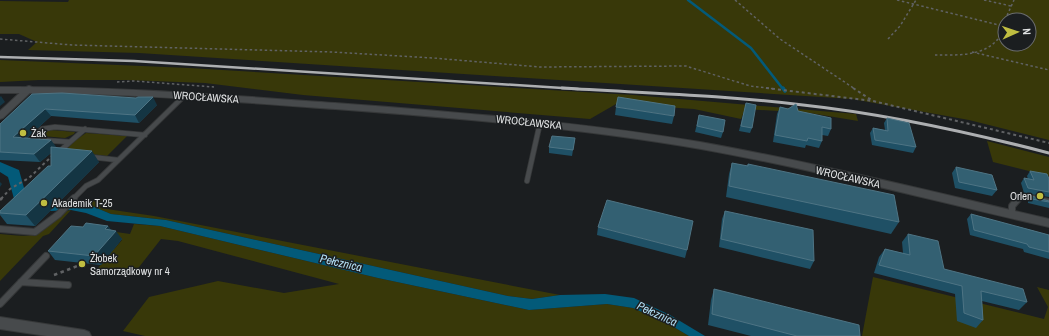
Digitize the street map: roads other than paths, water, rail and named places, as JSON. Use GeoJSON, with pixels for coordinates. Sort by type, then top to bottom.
{"type":"FeatureCollection","features":[{"type":"Feature","properties":{"kind":"main road","name":"WROCŁAWSKA"},"geometry":{"type":"LineString","coordinates":[[0,90],[106,90],[185,95],[540,123],[615,132],[716,148],[1049,223]]}},
{"type":"Feature","properties":{"kind":"street"},"geometry":{"type":"LineString","coordinates":[[0,116],[29,89]]}},
{"type":"Feature","properties":{"kind":"street"},"geometry":{"type":"LineString","coordinates":[[0,323],[84,336]]}},
{"type":"Feature","properties":{"kind":"lane"},"geometry":{"type":"LineString","coordinates":[[0,229],[35,232],[59,214],[86,186],[98,180],[185,95]]}},
{"type":"Feature","properties":{"kind":"lane"},"geometry":{"type":"LineString","coordinates":[[527,181],[540,123]]}},
{"type":"Feature","properties":{"kind":"lane"},"geometry":{"type":"LineString","coordinates":[[70,142],[40,140],[35,136],[42,129],[55,127],[144,135]]}},
{"type":"Feature","properties":{"kind":"lane"},"geometry":{"type":"LineString","coordinates":[[66,154],[58,153],[85,129]]}},
{"type":"Feature","properties":{"kind":"lane"},"geometry":{"type":"LineString","coordinates":[[88,156],[118,160]]}},
{"type":"Feature","properties":{"kind":"lane"},"geometry":{"type":"LineString","coordinates":[[1012,215],[1012,206],[1021,196],[1049,202]]}},
{"type":"Feature","properties":{"kind":"lane"},"geometry":{"type":"LineString","coordinates":[[0,304],[46,256]]}},
{"type":"Feature","properties":{"kind":"lane"},"geometry":{"type":"LineString","coordinates":[[21,282],[68,285]]}},
{"type":"Feature","properties":{"kind":"water","name":"Pełcznica"},"geometry":{"type":"Polygon","coordinates":[[[0,162],[19,170],[26,195],[30,199],[60,202],[80,201],[111,214],[166,220],[508,296],[532,299],[560,295],[605,294],[634,298],[670,315],[705,336],[689,336],[667,323],[633,308],[607,304],[529,310],[378,278],[160,226],[107,221],[86,213],[71,210],[51,211],[16,206],[8,177],[0,172],[0,162]]]}},
{"type":"Feature","properties":{"kind":"waterway"},"geometry":{"type":"LineString","coordinates":[[688,0],[751,48],[783,89]]}},
{"type":"Feature","properties":{"kind":"railway"},"geometry":{"type":"LineString","coordinates":[[0,57],[134,61],[564,88]]}},
{"type":"Feature","properties":{"kind":"railway"},"geometry":{"type":"LineString","coordinates":[[564,88],[743,99],[865,113],[927,124],[1049,153]]}},
{"type":"Feature","properties":{"kind":"railway"},"geometry":{"type":"LineString","coordinates":[[564,88],[578,89]]}},
{"type":"Feature","properties":{"kind":"place","name":"Żak"},"geometry":{"type":"Point","coordinates":[23,133]}},
{"type":"Feature","properties":{"kind":"place","name":"Orlen"},"geometry":{"type":"Point","coordinates":[1040,196]}},
{"type":"Feature","properties":{"kind":"place","name":"Akademik T-25"},"geometry":{"type":"Point","coordinates":[44,203]}},
{"type":"Feature","properties":{"kind":"place","name":"Żłobek Samorządkowy nr 4"},"geometry":{"type":"Point","coordinates":[82,264]}}]}
